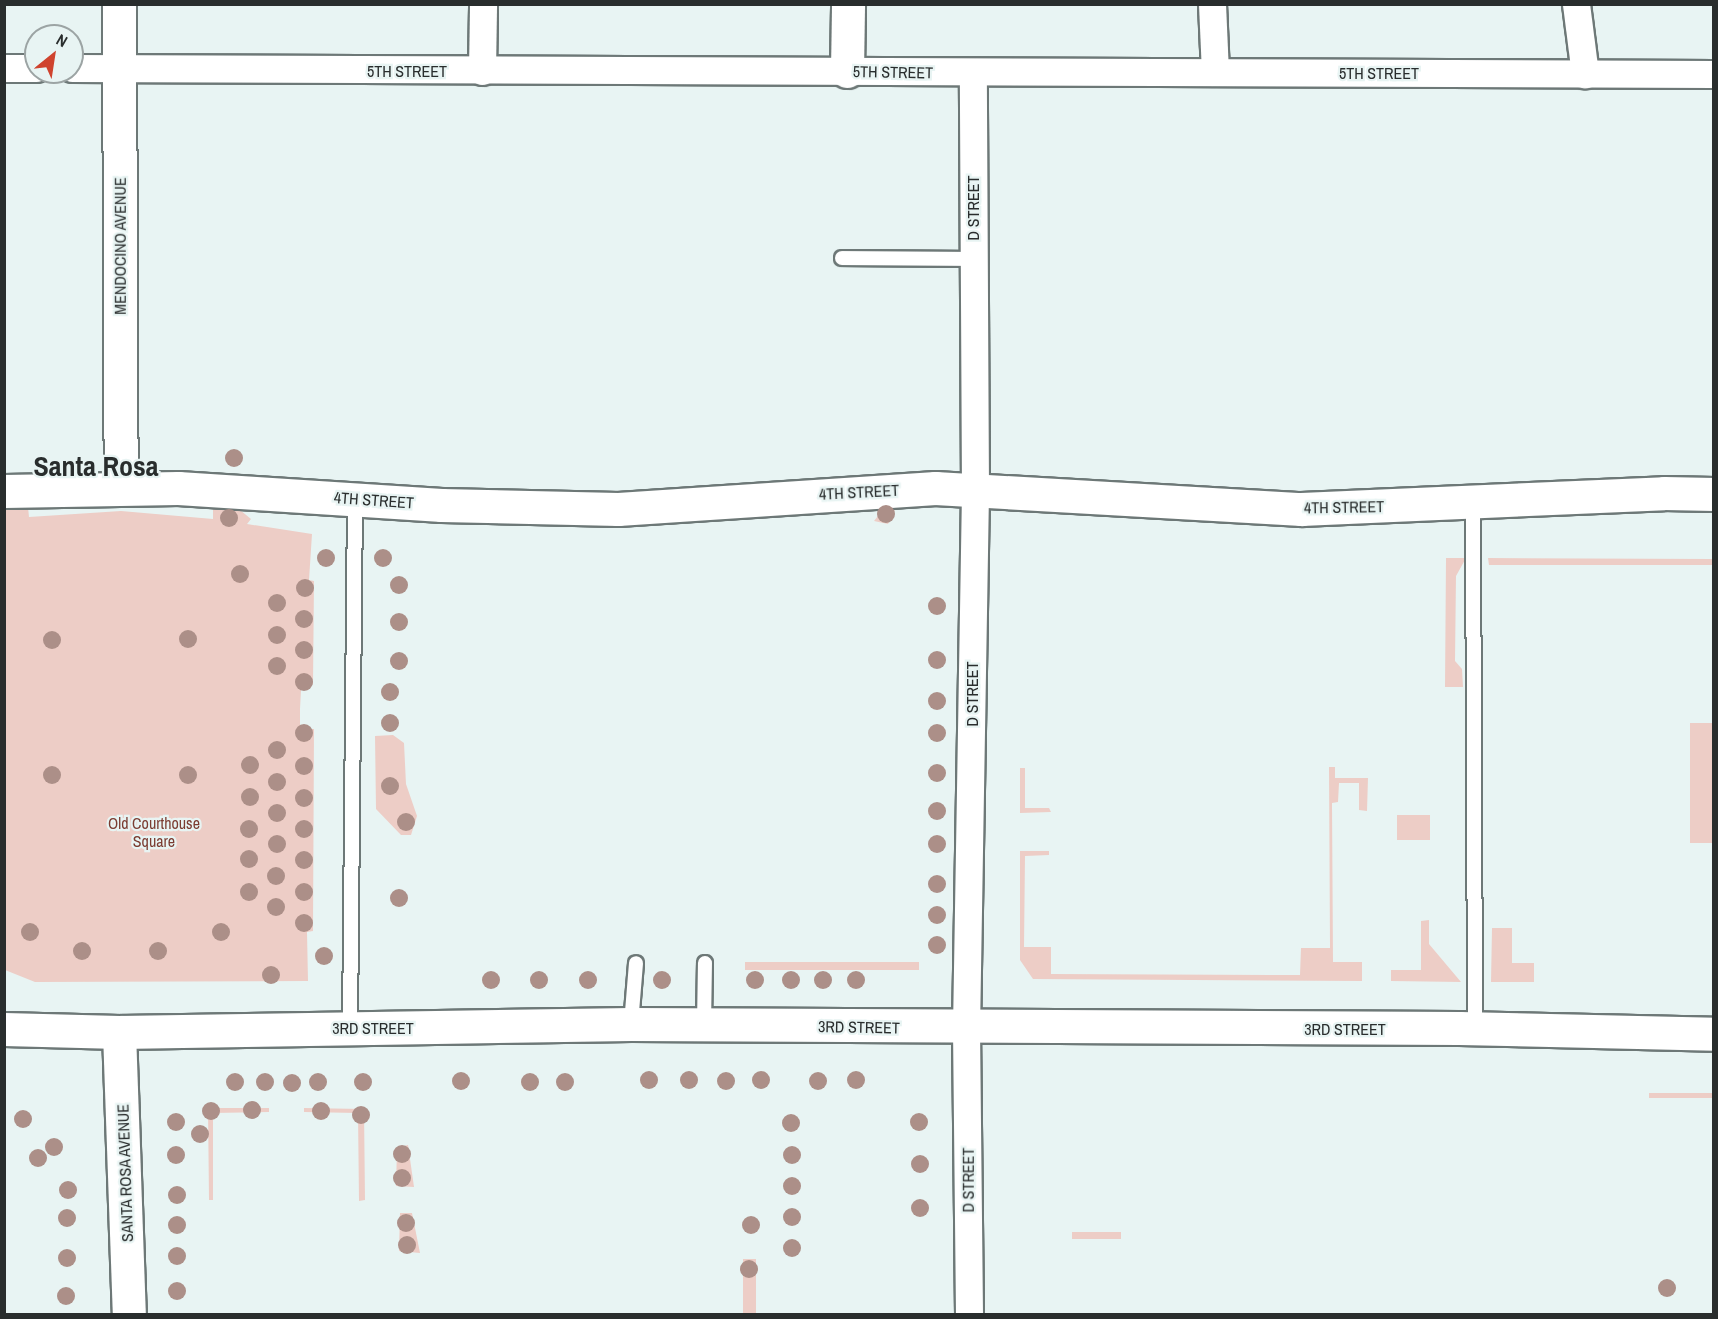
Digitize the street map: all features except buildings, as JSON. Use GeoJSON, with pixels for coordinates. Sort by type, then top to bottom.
{"type":"FeatureCollection","features":[{"type":"Feature","properties":{"kind":"main road","name":"MENDOCINO AVENUE"},"geometry":{"type":"LineString","coordinates":[[119,4],[121,488]]}},
{"type":"Feature","properties":{"kind":"main road"},"geometry":{"type":"LineString","coordinates":[[847,71],[848,4]]}},
{"type":"Feature","properties":{"kind":"main road","name":"4TH STREET"},"geometry":{"type":"LineString","coordinates":[[4,491],[121,488],[618,509],[866,491],[975,490],[1300,509],[1473,504],[1664,493],[1713,494]]}},
{"type":"Feature","properties":{"kind":"main road","name":"3RD STREET"},"geometry":{"type":"LineString","coordinates":[[4,1029],[118,1032],[632,1024],[966,1029],[1475,1029],[1713,1034]]}},
{"type":"Feature","properties":{"kind":"main road","name":"SANTA ROSA AVENUE"},"geometry":{"type":"LineString","coordinates":[[118,1032],[129,1314]]}},
{"type":"Feature","properties":{"kind":"street"},"geometry":{"type":"LineString","coordinates":[[482,71],[483,4]]}},
{"type":"Feature","properties":{"kind":"street"},"geometry":{"type":"LineString","coordinates":[[1212,4],[1215,72]]}},
{"type":"Feature","properties":{"kind":"street"},"geometry":{"type":"LineString","coordinates":[[1576,4],[1585,74]]}},
{"type":"Feature","properties":{"kind":"street"},"geometry":{"type":"LineString","coordinates":[[4,68],[24,68]]}},
{"type":"Feature","properties":{"kind":"street","name":"5TH STREET"},"geometry":{"type":"LineString","coordinates":[[84,68],[1713,74]]}},
{"type":"Feature","properties":{"kind":"street","name":"D STREET"},"geometry":{"type":"LineString","coordinates":[[969,1314],[966,1029],[975,490],[973,73]]}},
{"type":"Feature","properties":{"kind":"lane"},"geometry":{"type":"LineString","coordinates":[[842,258],[973,258]]}},
{"type":"Feature","properties":{"kind":"lane"},"geometry":{"type":"LineString","coordinates":[[350,1028],[355,499]]}},
{"type":"Feature","properties":{"kind":"lane"},"geometry":{"type":"LineString","coordinates":[[1473,504],[1477,759],[1475,1029]]}},
{"type":"Feature","properties":{"kind":"lane"},"geometry":{"type":"LineString","coordinates":[[632,1024],[636,963]]}},
{"type":"Feature","properties":{"kind":"lane"},"geometry":{"type":"LineString","coordinates":[[704,1025],[705,963]]}},
{"type":"Feature","properties":{"kind":"green space"},"geometry":{"type":"Polygon","coordinates":[[[897,505],[888,524],[874,521],[886,506],[897,505]]]}},
{"type":"Feature","properties":{"kind":"green space","name":"Old Courthouse Square"},"geometry":{"type":"Polygon","coordinates":[[[28,507],[29,517],[121,511],[213,519],[213,508],[240,510],[251,519],[247,524],[312,534],[309,580],[314,581],[313,684],[308,690],[301,690],[300,709],[300,729],[314,729],[313,931],[307,932],[308,981],[35,982],[5,970],[5,509],[28,507]]]}},
{"type":"Feature","properties":{"kind":"green space"},"geometry":{"type":"Polygon","coordinates":[[[1446,558],[1466,558],[1456,576],[1455,661],[1462,669],[1463,687],[1445,687],[1446,558]]]}},
{"type":"Feature","properties":{"kind":"green space"},"geometry":{"type":"Polygon","coordinates":[[[1488,558],[1713,559],[1714,565],[1489,565],[1488,558]]]}},
{"type":"Feature","properties":{"kind":"green space"},"geometry":{"type":"Polygon","coordinates":[[[1690,723],[1713,723],[1713,843],[1690,843],[1690,723]]]}},
{"type":"Feature","properties":{"kind":"green space"},"geometry":{"type":"Polygon","coordinates":[[[393,735],[404,743],[406,784],[417,816],[411,835],[401,835],[376,809],[375,736],[393,735]]]}},
{"type":"Feature","properties":{"kind":"green space"},"geometry":{"type":"Polygon","coordinates":[[[1329,767],[1335,767],[1335,778],[1368,778],[1367,811],[1359,810],[1359,783],[1339,783],[1338,802],[1332,803],[1333,962],[1362,962],[1362,981],[1033,979],[1020,960],[1020,851],[1049,851],[1049,855],[1025,856],[1024,947],[1051,947],[1051,974],[1300,975],[1301,948],[1330,948],[1329,767]]]}},
{"type":"Feature","properties":{"kind":"green space"},"geometry":{"type":"Polygon","coordinates":[[[1020,768],[1025,768],[1025,808],[1049,808],[1051,812],[1020,813],[1020,768]]]}},
{"type":"Feature","properties":{"kind":"green space"},"geometry":{"type":"Polygon","coordinates":[[[1397,815],[1430,815],[1430,840],[1397,840],[1397,815]]]}},
{"type":"Feature","properties":{"kind":"green space"},"geometry":{"type":"Polygon","coordinates":[[[1429,920],[1429,944],[1461,982],[1391,981],[1391,970],[1421,970],[1421,921],[1429,920]]]}},
{"type":"Feature","properties":{"kind":"green space"},"geometry":{"type":"Polygon","coordinates":[[[1492,928],[1512,928],[1512,963],[1534,963],[1534,982],[1491,982],[1492,928]]]}},
{"type":"Feature","properties":{"kind":"green space"},"geometry":{"type":"Polygon","coordinates":[[[745,962],[919,962],[919,970],[745,970],[745,962]]]}},
{"type":"Feature","properties":{"kind":"green space"},"geometry":{"type":"Polygon","coordinates":[[[1649,1093],[1713,1093],[1713,1098],[1649,1098],[1649,1093]]]}},
{"type":"Feature","properties":{"kind":"green space"},"geometry":{"type":"Polygon","coordinates":[[[208,1108],[269,1108],[269,1112],[213,1113],[213,1200],[209,1200],[208,1108]]]}},
{"type":"Feature","properties":{"kind":"green space"},"geometry":{"type":"Polygon","coordinates":[[[304,1108],[364,1109],[365,1200],[359,1201],[358,1113],[304,1112],[304,1108]]]}},
{"type":"Feature","properties":{"kind":"green space"},"geometry":{"type":"Polygon","coordinates":[[[408,1145],[414,1187],[396,1186],[397,1148],[408,1145]]]}},
{"type":"Feature","properties":{"kind":"green space"},"geometry":{"type":"Polygon","coordinates":[[[400,1213],[412,1213],[420,1253],[399,1251],[400,1213]]]}},
{"type":"Feature","properties":{"kind":"green space"},"geometry":{"type":"Polygon","coordinates":[[[1072,1232],[1121,1232],[1121,1239],[1072,1239],[1072,1232]]]}},
{"type":"Feature","properties":{"kind":"green space"},"geometry":{"type":"Polygon","coordinates":[[[743,1259],[756,1259],[756,1314],[743,1314],[743,1259]]]}},
{"type":"Feature","properties":{"kind":"district","name":"Santa Rosa"},"geometry":{"type":"Point","coordinates":[96,466]}}]}
